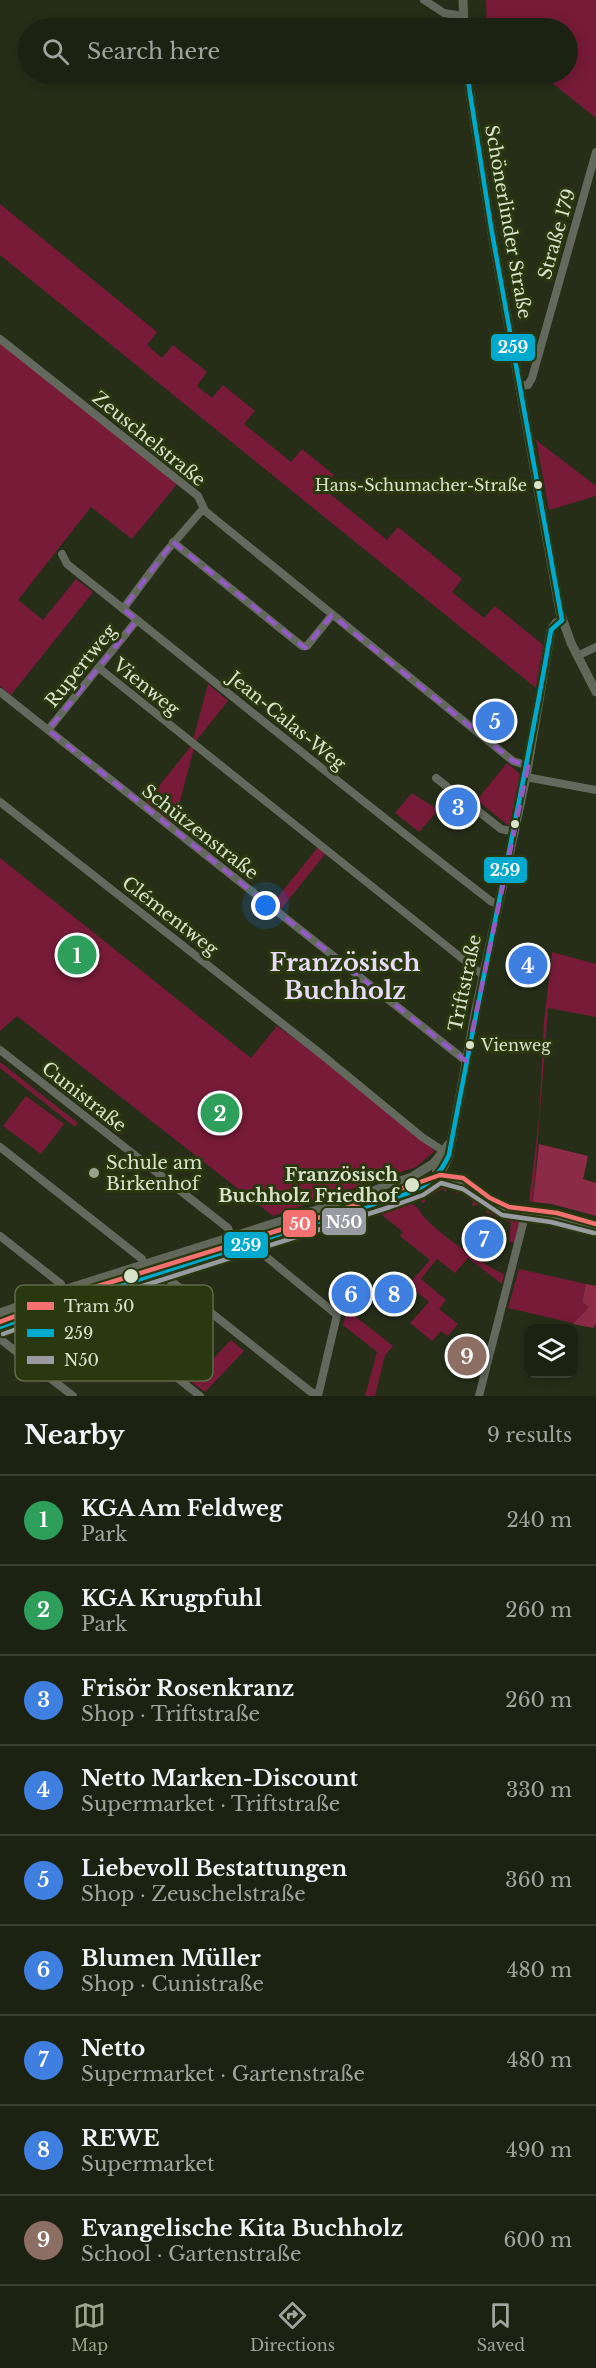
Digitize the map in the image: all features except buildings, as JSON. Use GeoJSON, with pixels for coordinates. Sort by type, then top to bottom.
{"type":"FeatureCollection","features":[{"type":"Feature","properties":{"kind":"main road"},"geometry":{"type":"LineString","coordinates":[[463,0],[463,16]]}},
{"type":"Feature","properties":{"kind":"main road","name":"Schönerlinder Straße"},"geometry":{"type":"LineString","coordinates":[[469,84],[519,386],[562,620],[577,656],[596,692]]}},
{"type":"Feature","properties":{"kind":"main road","name":"Triftstraße"},"geometry":{"type":"LineString","coordinates":[[440,1175],[443,1155],[451,1142],[515,832],[551,630],[556,623],[562,620]]}},
{"type":"Feature","properties":{"kind":"main road"},"geometry":{"type":"LineString","coordinates":[[78,1285],[412,1177],[443,1155]]}},
{"type":"Feature","properties":{"kind":"main road"},"geometry":{"type":"LineString","coordinates":[[122,1285],[408,1193],[432,1182],[440,1175]]}},
{"type":"Feature","properties":{"kind":"main road"},"geometry":{"type":"LineString","coordinates":[[254,1230],[258,1243]]}},
{"type":"Feature","properties":{"kind":"main road"},"geometry":{"type":"LineString","coordinates":[[231,1237],[235,1250]]}},
{"type":"Feature","properties":{"kind":"main road"},"geometry":{"type":"LineString","coordinates":[[0,1313],[15,1308]]}},
{"type":"Feature","properties":{"kind":"main road"},"geometry":{"type":"LineString","coordinates":[[0,1327],[15,1322]]}},
{"type":"Feature","properties":{"kind":"street"},"geometry":{"type":"LineString","coordinates":[[424,0],[444,13],[463,16]]}},
{"type":"Feature","properties":{"kind":"street","name":"Straße 179"},"geometry":{"type":"LineString","coordinates":[[519,386],[528,385],[532,378],[596,152]]}},
{"type":"Feature","properties":{"kind":"street","name":"Zeuschelstraße"},"geometry":{"type":"LineString","coordinates":[[0,339],[198,496],[203,508],[332,615],[513,760],[528,766]]}},
{"type":"Feature","properties":{"kind":"street","name":"Rupertweg"},"geometry":{"type":"LineString","coordinates":[[123,609],[173,542],[203,508]]}},
{"type":"Feature","properties":{"kind":"street"},"geometry":{"type":"LineString","coordinates":[[173,542],[302,646],[307,646],[332,615]]}},
{"type":"Feature","properties":{"kind":"street","name":"Jean-Calas-Weg"},"geometry":{"type":"LineString","coordinates":[[62,554],[67,564],[123,609],[432,856],[492,902],[499,904]]}},
{"type":"Feature","properties":{"kind":"street","name":"Rupertweg"},"geometry":{"type":"LineString","coordinates":[[48,730],[137,620]]}},
{"type":"Feature","properties":{"kind":"street"},"geometry":{"type":"LineString","coordinates":[[577,656],[596,647]]}},
{"type":"Feature","properties":{"kind":"street","name":"Vienweg"},"geometry":{"type":"LineString","coordinates":[[99,668],[484,976]]}},
{"type":"Feature","properties":{"kind":"street","name":"Schützenstraße"},"geometry":{"type":"LineString","coordinates":[[0,692],[466,1061]]}},
{"type":"Feature","properties":{"kind":"street"},"geometry":{"type":"LineString","coordinates":[[526,777],[596,790]]}},
{"type":"Feature","properties":{"kind":"street"},"geometry":{"type":"LineString","coordinates":[[436,778],[501,829],[515,832]]}},
{"type":"Feature","properties":{"kind":"street","name":"Clémentweg"},"geometry":{"type":"LineString","coordinates":[[0,802],[321,1054],[443,1155]]}},
{"type":"Feature","properties":{"kind":"street","name":"Cunistraße"},"geometry":{"type":"LineString","coordinates":[[0,1050],[228,1228],[231,1237]]}},
{"type":"Feature","properties":{"kind":"street"},"geometry":{"type":"LineString","coordinates":[[0,1146],[142,1259],[143,1264]]}},
{"type":"Feature","properties":{"kind":"street"},"geometry":{"type":"LineString","coordinates":[[440,1175],[466,1182],[498,1206],[552,1215],[596,1226]]}},
{"type":"Feature","properties":{"kind":"street"},"geometry":{"type":"LineString","coordinates":[[479,1396],[526,1212]]}},
{"type":"Feature","properties":{"kind":"street"},"geometry":{"type":"LineString","coordinates":[[0,1236],[61,1285]]}},
{"type":"Feature","properties":{"kind":"street"},"geometry":{"type":"LineString","coordinates":[[213,1315],[311,1392],[318,1395],[338,1319],[334,1311],[264,1256],[258,1243]]}},
{"type":"Feature","properties":{"kind":"street"},"geometry":{"type":"LineString","coordinates":[[163,1272],[176,1285]]}},
{"type":"Feature","properties":{"kind":"street"},"geometry":{"type":"LineString","coordinates":[[0,1339],[15,1351]]}},
{"type":"Feature","properties":{"kind":"street"},"geometry":{"type":"LineString","coordinates":[[55,1381],[74,1396]]}},
{"type":"Feature","properties":{"kind":"street"},"geometry":{"type":"LineString","coordinates":[[181,1381],[200,1396]]}},
{"type":"Feature","properties":{"kind":"highlighted area"},"geometry":{"type":"Polygon","coordinates":[[[173,542],[305,648],[332,615],[513,761],[528,766],[466,1061],[48,730],[137,620],[123,609],[173,542]]]}},
{"type":"Feature","properties":{"kind":"shaded area"},"geometry":{"type":"Polygon","coordinates":[[[486,0],[596,0],[596,118],[554,84],[578,84],[578,18],[487,18],[486,0]]]}},
{"type":"Feature","properties":{"kind":"shaded area"},"geometry":{"type":"Polygon","coordinates":[[[0,204],[157,332],[147,345],[162,358],[173,345],[207,372],[197,386],[212,398],[223,385],[255,411],[244,424],[291,462],[302,449],[334,475],[324,489],[387,540],[398,527],[462,579],[452,592],[484,618],[495,606],[543,645],[536,688],[0,255],[0,204]]]}},
{"type":"Feature","properties":{"kind":"shaded area"},"geometry":{"type":"Polygon","coordinates":[[[0,340],[178,483],[132,539],[91,507],[18,600],[43,620],[76,579],[93,592],[11,695],[0,686],[0,340]]]}},
{"type":"Feature","properties":{"kind":"shaded area"},"geometry":{"type":"Polygon","coordinates":[[[536,440],[596,486],[596,496],[549,510],[536,440]]]}},
{"type":"Feature","properties":{"kind":"shaded area"},"geometry":{"type":"Polygon","coordinates":[[[208,684],[228,701],[195,742],[193,740],[208,684]]]}},
{"type":"Feature","properties":{"kind":"shaded area"},"geometry":{"type":"Polygon","coordinates":[[[191,746],[194,748],[174,824],[146,802],[191,746]]]}},
{"type":"Feature","properties":{"kind":"shaded area"},"geometry":{"type":"Polygon","coordinates":[[[507,763],[521,775],[511,826],[477,800],[507,763]]]}},
{"type":"Feature","properties":{"kind":"shaded area"},"geometry":{"type":"Polygon","coordinates":[[[412,793],[438,810],[419,832],[395,813],[412,793]]]}},
{"type":"Feature","properties":{"kind":"shaded area"},"geometry":{"type":"Polygon","coordinates":[[[318,847],[326,853],[281,909],[273,903],[318,847]]]}},
{"type":"Feature","properties":{"kind":"shaded area"},"geometry":{"type":"Polygon","coordinates":[[[0,858],[251,1058],[277,1026],[347,1077],[435,1151],[416,1167],[273,1216],[17,1016],[0,1031],[0,858]]]}},
{"type":"Feature","properties":{"kind":"shaded area"},"geometry":{"type":"Polygon","coordinates":[[[552,952],[596,964],[596,1017],[548,1008],[533,1202],[529,1201],[539,1119],[544,1022],[552,952]]]}},
{"type":"Feature","properties":{"kind":"shaded area"},"geometry":{"type":"Polygon","coordinates":[[[0,1062],[78,1123],[75,1127],[0,1068],[0,1062]]]}},
{"type":"Feature","properties":{"kind":"shaded area"},"geometry":{"type":"Polygon","coordinates":[[[26,1096],[64,1124],[41,1154],[3,1126],[26,1096]]]}},
{"type":"Feature","properties":{"kind":"shaded area"},"geometry":{"type":"Polygon","coordinates":[[[539,1144],[588,1156],[583,1179],[596,1183],[596,1216],[552,1204],[533,1202],[539,1144]]]}},
{"type":"Feature","properties":{"kind":"shaded area"},"geometry":{"type":"Polygon","coordinates":[[[451,1185],[462,1189],[481,1204],[472,1206],[473,1202],[459,1191],[456,1194],[456,1190],[447,1188],[446,1192],[443,1189],[434,1193],[435,1196],[433,1194],[425,1198],[426,1201],[423,1203],[416,1197],[438,1186],[451,1185]]]}},
{"type":"Feature","properties":{"kind":"shaded area"},"geometry":{"type":"Polygon","coordinates":[[[355,1199],[358,1208],[267,1238],[264,1229],[355,1199]]]}},
{"type":"Feature","properties":{"kind":"shaded area"},"geometry":{"type":"Polygon","coordinates":[[[407,1200],[443,1234],[471,1255],[504,1274],[502,1284],[468,1258],[455,1273],[437,1259],[421,1279],[446,1300],[439,1309],[458,1324],[448,1336],[441,1331],[432,1341],[410,1323],[429,1302],[408,1285],[430,1260],[400,1236],[403,1232],[377,1211],[407,1200]]]}},
{"type":"Feature","properties":{"kind":"shaded area"},"geometry":{"type":"Polygon","coordinates":[[[488,1209],[503,1216],[523,1218],[516,1242],[509,1242],[511,1223],[486,1212],[488,1209]]]}},
{"type":"Feature","properties":{"kind":"shaded area"},"geometry":{"type":"Polygon","coordinates":[[[519,1269],[586,1284],[582,1301],[589,1307],[585,1326],[508,1308],[519,1269]]]}},
{"type":"Feature","properties":{"kind":"shaded area"},"geometry":{"type":"Polygon","coordinates":[[[586,1284],[596,1286],[596,1324],[593,1328],[573,1324],[589,1307],[582,1302],[586,1284]]]}},
{"type":"Feature","properties":{"kind":"shaded area"},"geometry":{"type":"Polygon","coordinates":[[[347,1310],[393,1346],[385,1355],[375,1396],[365,1396],[377,1352],[343,1325],[347,1310]]]}},
{"type":"Feature","properties":{"kind":"shaded area"},"geometry":{"type":"Polygon","coordinates":[[[231,1340],[244,1351],[205,1392],[191,1382],[213,1381],[213,1359],[231,1340]]]}},
{"type":"Feature","properties":{"kind":"tram line","name":"50"},"geometry":{"type":"LineString","coordinates":[[102,1285],[312,1220],[440,1175],[463,1178],[490,1198],[509,1207],[557,1213],[596,1224]]}},
{"type":"Feature","properties":{"kind":"tram line","name":"50"},"geometry":{"type":"LineString","coordinates":[[0,1322],[15,1316]]}},
{"type":"Feature","properties":{"kind":"transit line","name":"259"},"geometry":{"type":"LineString","coordinates":[[469,84],[491,227],[562,620]]}},
{"type":"Feature","properties":{"kind":"transit line","name":"259"},"geometry":{"type":"LineString","coordinates":[[121,1285],[408,1193],[428,1183],[442,1168],[449,1155],[551,630],[562,620]]}},
{"type":"Feature","properties":{"kind":"transit line","name":"N50"},"geometry":{"type":"LineString","coordinates":[[146,1285],[390,1207],[423,1195],[441,1183],[463,1189],[502,1215],[551,1222],[594,1233]]}},
{"type":"Feature","properties":{"kind":"transit line","name":"259"},"geometry":{"type":"LineString","coordinates":[[0,1327],[15,1322]]}},
{"type":"Feature","properties":{"kind":"transit line","name":"N50"},"geometry":{"type":"LineString","coordinates":[[3,1334],[15,1330]]}},
{"type":"Feature","properties":{"kind":"place","name":"Hans-Schumacher-Straße"},"geometry":{"type":"Point","coordinates":[538,485]}},
{"type":"Feature","properties":{"kind":"place","name":"Liebevoll Bestattungen"},"geometry":{"type":"Point","coordinates":[495,721]}},
{"type":"Feature","properties":{"kind":"place","name":"Frisör Rosenkranz"},"geometry":{"type":"Point","coordinates":[458,807]}},
{"type":"Feature","properties":{"kind":"place","name":"KGA Am Feldweg"},"geometry":{"type":"Point","coordinates":[77,955]}},
{"type":"Feature","properties":{"kind":"place","name":"Netto Marken-Discount"},"geometry":{"type":"Point","coordinates":[528,965]}},
{"type":"Feature","properties":{"kind":"place","name":"Vienweg"},"geometry":{"type":"Point","coordinates":[470,1045]}},
{"type":"Feature","properties":{"kind":"place","name":"KGA Krugpfuhl"},"geometry":{"type":"Point","coordinates":[220,1113]}},
{"type":"Feature","properties":{"kind":"place","name":"Schule am Birkenhof"},"geometry":{"type":"Point","coordinates":[94,1173]}},
{"type":"Feature","properties":{"kind":"place","name":"Französisch Buchholz Friedhof"},"geometry":{"type":"Point","coordinates":[412,1185]}},
{"type":"Feature","properties":{"kind":"place","name":"Netto"},"geometry":{"type":"Point","coordinates":[484,1239]}},
{"type":"Feature","properties":{"kind":"place","name":"Blumen Müller"},"geometry":{"type":"Point","coordinates":[351,1294]}},
{"type":"Feature","properties":{"kind":"place","name":"REWE"},"geometry":{"type":"Point","coordinates":[394,1294]}},
{"type":"Feature","properties":{"kind":"place","name":"Evangelische Kita Buchholz"},"geometry":{"type":"Point","coordinates":[467,1356]}},
{"type":"Feature","properties":{"kind":"district","name":"Französisch Buchholz"},"geometry":{"type":"Point","coordinates":[345,976]}}]}
